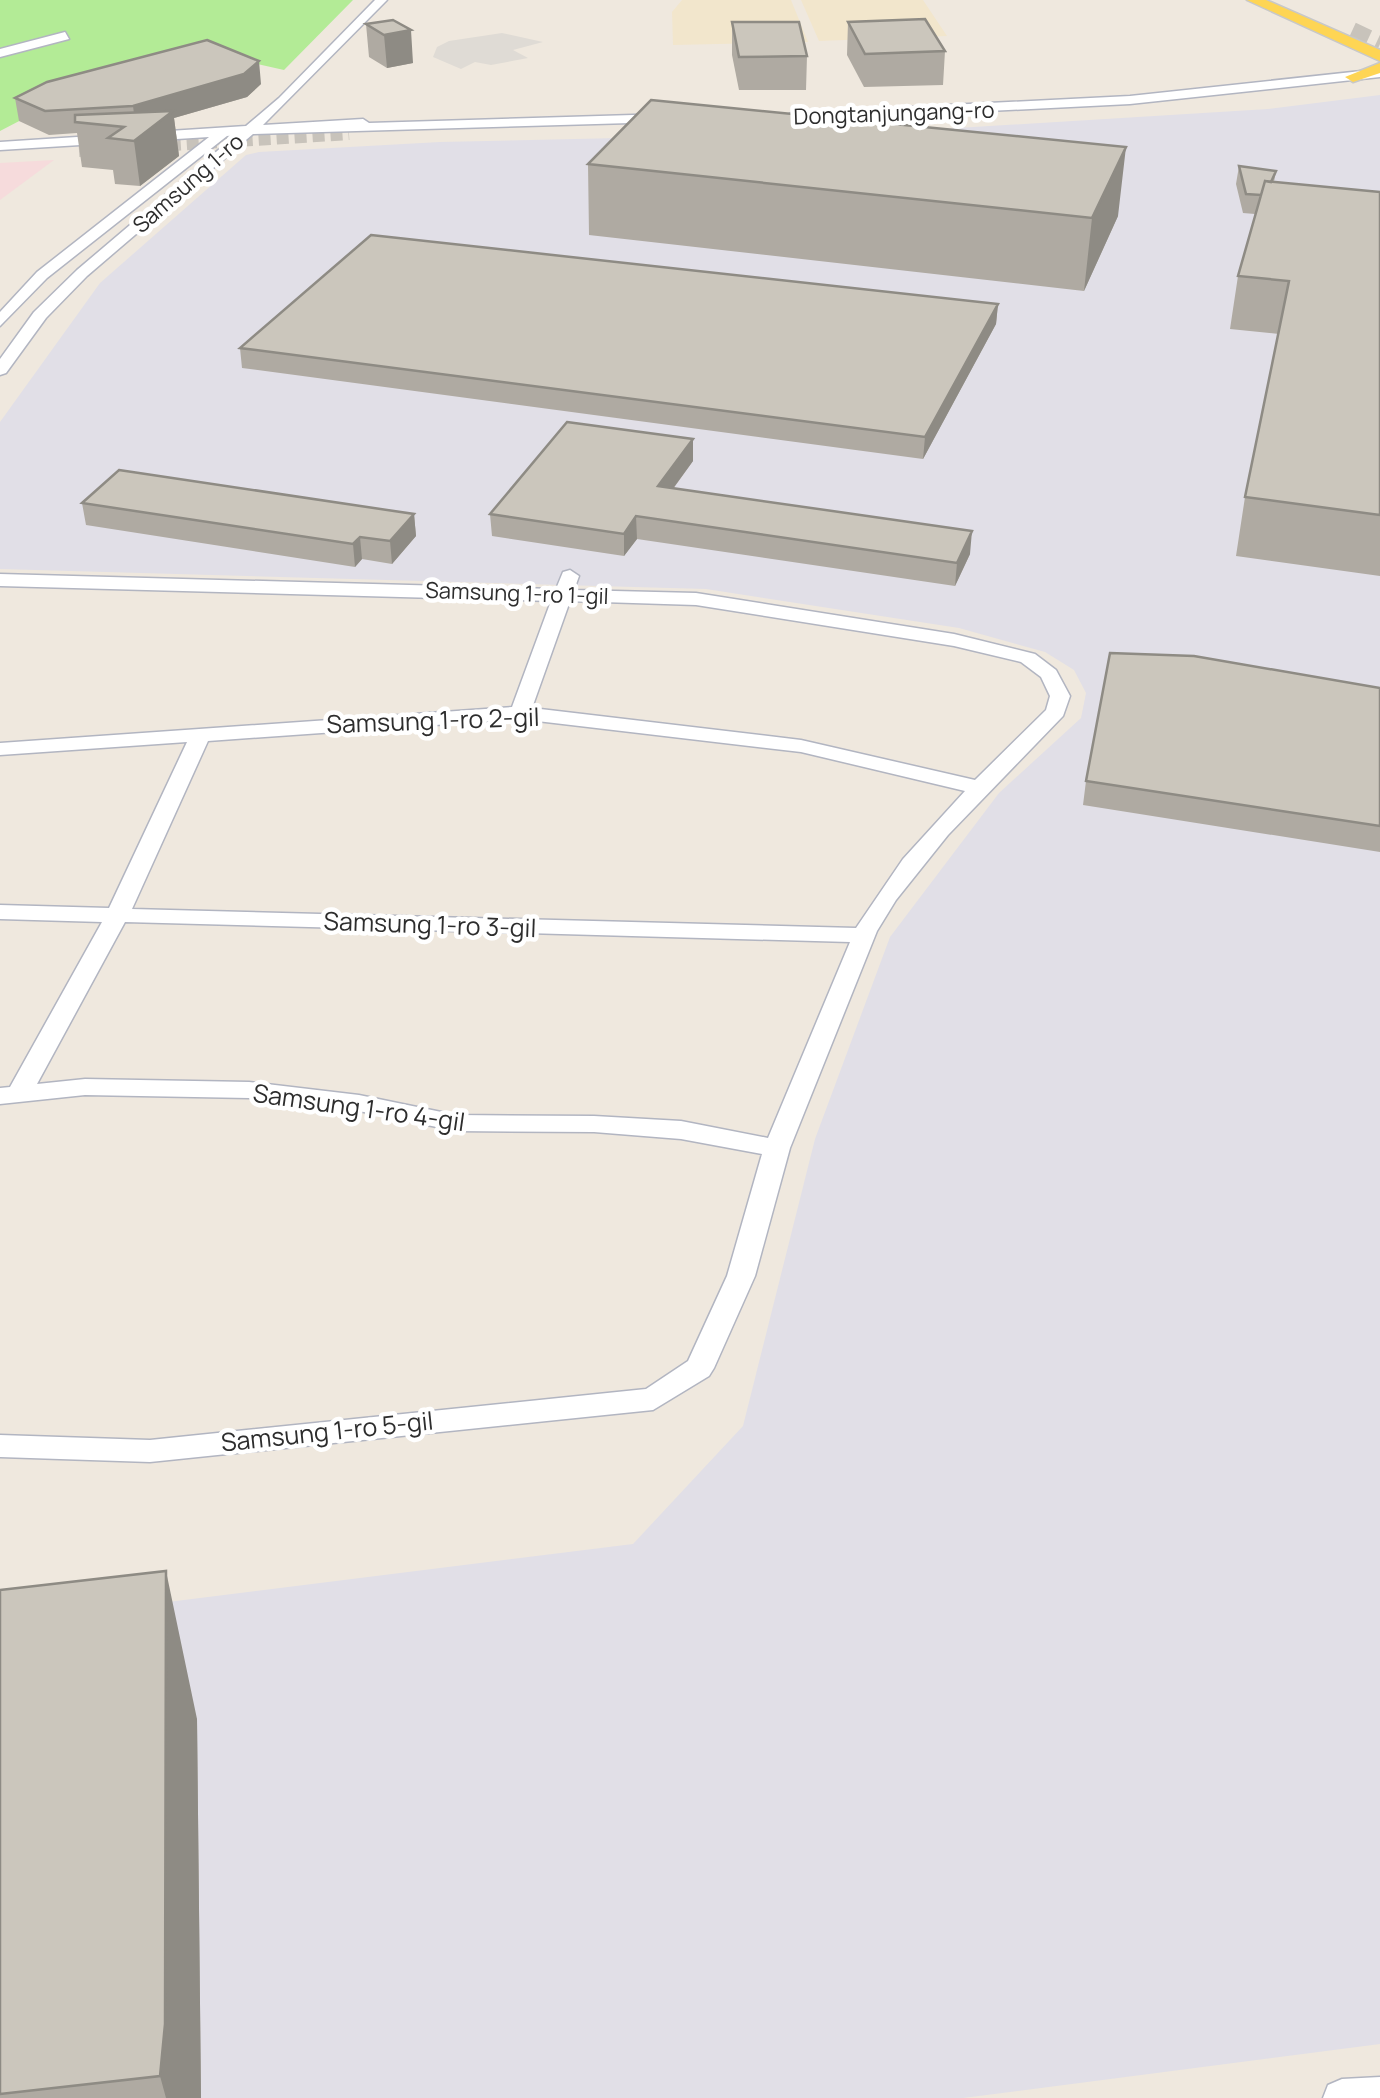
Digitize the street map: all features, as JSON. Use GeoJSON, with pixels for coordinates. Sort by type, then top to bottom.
{"type":"FeatureCollection","features":[{"type":"Feature","properties":{"kind":"main road"},"geometry":{"type":"LineString","coordinates":[[1254,0],[1378,52]]}},
{"type":"Feature","properties":{"kind":"main road"},"geometry":{"type":"LineString","coordinates":[[1266,0],[1347,32],[1284,0]]}},
{"type":"Feature","properties":{"kind":"main road"},"geometry":{"type":"LineString","coordinates":[[1294,0],[1378,52]]}},
{"type":"Feature","properties":{"kind":"main road"},"geometry":{"type":"LineString","coordinates":[[1353,76],[1378,79]]}},
{"type":"Feature","properties":{"kind":"street","name":"Samsung 1-ro"},"geometry":{"type":"LineString","coordinates":[[0,370],[40,314],[82,272],[222,156],[227,138],[366,0]]}},
{"type":"Feature","properties":{"kind":"street","name":"Samsung 1-ro"},"geometry":{"type":"LineString","coordinates":[[0,320],[42,275],[205,147],[249,130],[270,113],[382,0]]}},
{"type":"Feature","properties":{"kind":"street"},"geometry":{"type":"LineString","coordinates":[[0,54],[64,36]]}},
{"type":"Feature","properties":{"kind":"street","name":"Dongtanjungang-ro"},"geometry":{"type":"LineString","coordinates":[[1353,76],[1130,100],[772,122],[910,124],[1090,114],[1378,79]]}},
{"type":"Feature","properties":{"kind":"street"},"geometry":{"type":"LineString","coordinates":[[276,91],[278,97],[254,118],[270,113],[282,122],[310,126]]}},
{"type":"Feature","properties":{"kind":"street"},"geometry":{"type":"LineString","coordinates":[[249,130],[593,114],[687,122]]}},
{"type":"Feature","properties":{"kind":"street"},"geometry":{"type":"LineString","coordinates":[[347,131],[687,122]]}},
{"type":"Feature","properties":{"kind":"street"},"geometry":{"type":"LineString","coordinates":[[0,153],[227,138],[294,142],[687,122]]}},
{"type":"Feature","properties":{"kind":"street"},"geometry":{"type":"LineString","coordinates":[[294,142],[284,139],[285,134],[310,126]]}},
{"type":"Feature","properties":{"kind":"street"},"geometry":{"type":"LineString","coordinates":[[146,143],[205,147]]}},
{"type":"Feature","properties":{"kind":"street"},"geometry":{"type":"LineString","coordinates":[[146,143],[182,156],[180,168]]}},
{"type":"Feature","properties":{"kind":"street"},"geometry":{"type":"LineString","coordinates":[[0,153],[78,148]]}},
{"type":"Feature","properties":{"kind":"street","name":"Samsung 1-ro 1-gil"},"geometry":{"type":"LineString","coordinates":[[0,580],[568,586],[696,599],[954,640],[1028,658],[1050,674],[1060,696],[1056,712],[980,788]]}},
{"type":"Feature","properties":{"kind":"street"},"geometry":{"type":"LineString","coordinates":[[520,713],[568,586]]}},
{"type":"Feature","properties":{"kind":"street","name":"Samsung 1-ro 2-gil"},"geometry":{"type":"LineString","coordinates":[[0,749],[202,732],[520,713],[801,746],[980,788]]}},
{"type":"Feature","properties":{"kind":"street"},"geometry":{"type":"LineString","coordinates":[[9,1095],[69,1014],[120,916],[202,732]]}},
{"type":"Feature","properties":{"kind":"street"},"geometry":{"type":"LineString","coordinates":[[776,1148],[854,962],[860,935],[877,906],[980,788]]}},
{"type":"Feature","properties":{"kind":"street","name":"Samsung 1-ro 3-gil"},"geometry":{"type":"LineString","coordinates":[[0,912],[860,935]]}},
{"type":"Feature","properties":{"kind":"street","name":"Samsung 1-ro 4-gil"},"geometry":{"type":"LineString","coordinates":[[9,1095],[85,1087],[250,1090],[360,1103],[456,1123],[594,1124],[681,1130],[776,1148]]}},
{"type":"Feature","properties":{"kind":"street","name":"Samsung 1-ro 5-gil"},"geometry":{"type":"LineString","coordinates":[[0,1446],[150,1451],[653,1398],[699,1368],[741,1276],[776,1148]]}},
{"type":"Feature","properties":{"kind":"street"},"geometry":{"type":"LineString","coordinates":[[1342,2098],[1380,2096]]}},
{"type":"Feature","properties":{"kind":"shaded area"},"geometry":{"type":"Polygon","coordinates":[[[682,0],[791,0],[808,42],[673,45],[672,12],[682,0]]]}},
{"type":"Feature","properties":{"kind":"shaded area"},"geometry":{"type":"Polygon","coordinates":[[[801,0],[923,0],[947,36],[819,41],[801,0]]]}},
{"type":"Feature","properties":{"kind":"shaded area"},"geometry":{"type":"Polygon","coordinates":[[[502,33],[543,42],[513,50],[528,58],[491,65],[475,62],[461,69],[433,57],[437,47],[449,41],[502,33]]]}},
{"type":"Feature","properties":{"kind":"shaded area"},"geometry":{"type":"Polygon","coordinates":[[[1380,95],[1380,2044],[963,2098],[0,2098],[0,1623],[633,1544],[743,1426],[815,1139],[890,937],[999,793],[1081,718],[1086,693],[1074,670],[1045,652],[959,628],[706,589],[0,569],[0,422],[100,283],[246,155],[440,142],[892,132],[1268,109],[1380,95]]]}},
{"type":"Feature","properties":{"kind":"shaded area"},"geometry":{"type":"Polygon","coordinates":[[[54,160],[0,200],[0,163],[54,160]]]}},
{"type":"Feature","properties":{"kind":"green space"},"geometry":{"type":"Polygon","coordinates":[[[0,0],[353,0],[284,70],[231,58],[50,105],[0,131],[0,0]]]}},
{"type":"Feature","properties":{"kind":"building"},"geometry":{"type":"Polygon","coordinates":[[[925,19],[945,51],[865,54],[848,22],[925,19]]]}},
{"type":"Feature","properties":{"kind":"building"},"geometry":{"type":"Polygon","coordinates":[[[393,20],[411,30],[384,35],[366,24],[393,20]]]}},
{"type":"Feature","properties":{"kind":"building"},"geometry":{"type":"Polygon","coordinates":[[[732,22],[799,22],[807,56],[739,57],[732,22]]]}},
{"type":"Feature","properties":{"kind":"building"},"geometry":{"type":"Polygon","coordinates":[[[207,40],[259,61],[244,74],[133,106],[45,111],[15,98],[47,82],[207,40]]]}},
{"type":"Feature","properties":{"kind":"building"},"geometry":{"type":"Polygon","coordinates":[[[651,100],[1126,147],[1092,218],[588,164],[651,100]]]}},
{"type":"Feature","properties":{"kind":"building"},"geometry":{"type":"Polygon","coordinates":[[[173,111],[134,141],[108,138],[124,127],[75,122],[75,115],[173,111]]]}},
{"type":"Feature","properties":{"kind":"building"},"geometry":{"type":"Polygon","coordinates":[[[1239,166],[1276,171],[1271,182],[1265,181],[1261,195],[1246,194],[1239,166]]]}},
{"type":"Feature","properties":{"kind":"building"},"geometry":{"type":"Polygon","coordinates":[[[1265,181],[1380,192],[1380,515],[1245,497],[1289,281],[1238,276],[1265,181]]]}},
{"type":"Feature","properties":{"kind":"building"},"geometry":{"type":"Polygon","coordinates":[[[371,235],[998,304],[925,437],[240,348],[371,235]]]}},
{"type":"Feature","properties":{"kind":"building"},"geometry":{"type":"Polygon","coordinates":[[[567,422],[693,439],[658,486],[972,531],[957,563],[636,516],[624,534],[490,514],[567,422]]]}},
{"type":"Feature","properties":{"kind":"building"},"geometry":{"type":"Polygon","coordinates":[[[119,470],[414,514],[390,541],[360,537],[353,544],[82,503],[119,470]]]}},
{"type":"Feature","properties":{"kind":"building"},"geometry":{"type":"Polygon","coordinates":[[[1110,653],[1194,656],[1380,688],[1380,826],[1086,781],[1110,653]]]}},
{"type":"Feature","properties":{"kind":"building"},"geometry":{"type":"Polygon","coordinates":[[[166,1571],[165,2024],[160,2076],[0,2094],[0,1590],[166,1571]]]}},
{"type":"Feature","properties":{"kind":"tunnel"},"geometry":{"type":"LineString","coordinates":[[1352,31],[1380,44]]}},
{"type":"Feature","properties":{"kind":"tunnel"},"geometry":{"type":"LineString","coordinates":[[79,151],[349,134]]}}]}
